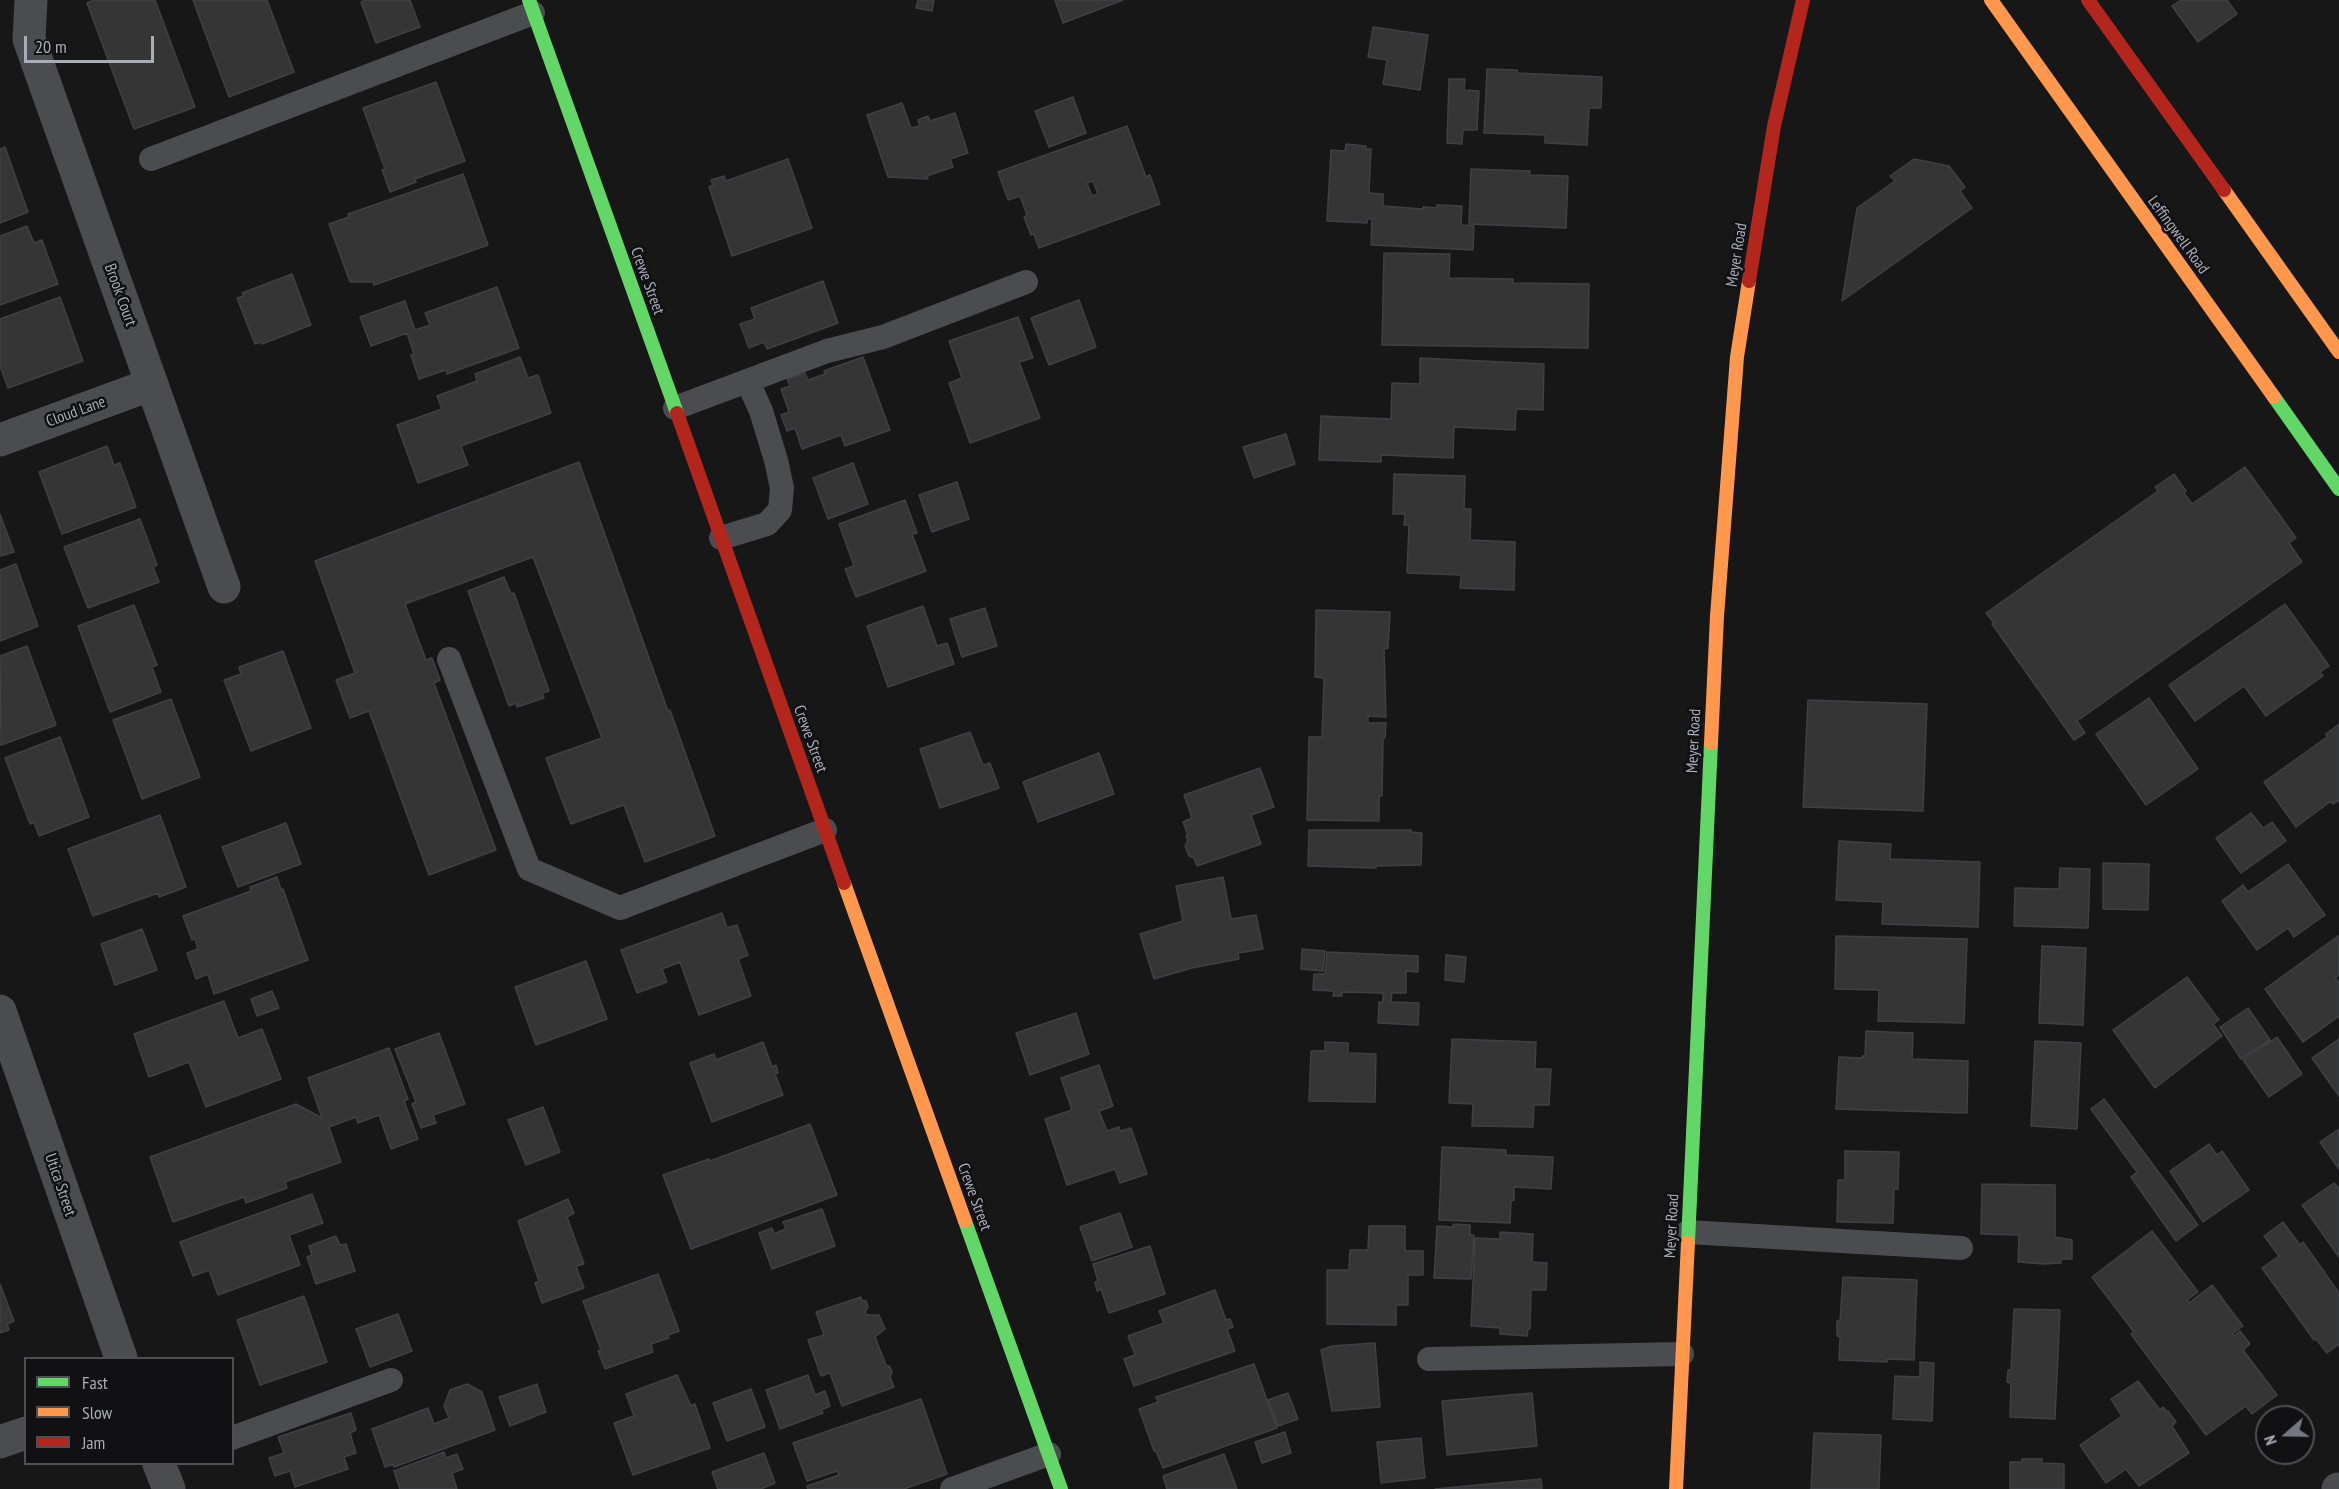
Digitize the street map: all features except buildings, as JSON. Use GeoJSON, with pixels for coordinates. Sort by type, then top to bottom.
{"type":"FeatureCollection","features":[{"type":"Feature","properties":{"kind":"main road","name":"Meyer Road"},"geometry":{"type":"LineString","coordinates":[[1676,1489],[1717,616],[1737,357],[1774,126],[1803,0]]}},
{"type":"Feature","properties":{"kind":"main road","name":"Leffingwell Road"},"geometry":{"type":"LineString","coordinates":[[1991,0],[2339,489]]}},
{"type":"Feature","properties":{"kind":"main road"},"geometry":{"type":"LineString","coordinates":[[2088,0],[2339,352]]}},
{"type":"Feature","properties":{"kind":"main road","name":"Crewe Street"},"geometry":{"type":"LineString","coordinates":[[531,7],[1061,1489]]}},
{"type":"Feature","properties":{"kind":"street","name":"Brook Court"},"geometry":{"type":"LineString","coordinates":[[31,0],[29,39],[224,587]]}},
{"type":"Feature","properties":{"kind":"street","name":"Cloud Lane"},"geometry":{"type":"LineString","coordinates":[[0,440],[152,384]]}},
{"type":"Feature","properties":{"kind":"street","name":"Utica Street"},"geometry":{"type":"LineString","coordinates":[[0,1011],[120,1357]]}},
{"type":"Feature","properties":{"kind":"street"},"geometry":{"type":"LineString","coordinates":[[0,1442],[24,1434]]}},
{"type":"Feature","properties":{"kind":"lane"},"geometry":{"type":"LineString","coordinates":[[151,159],[531,7]]}},
{"type":"Feature","properties":{"kind":"lane"},"geometry":{"type":"LineString","coordinates":[[675,408],[827,351],[883,337],[1026,282]]}},
{"type":"Feature","properties":{"kind":"lane"},"geometry":{"type":"LineString","coordinates":[[721,538],[766,524],[780,510],[782,488],[776,460],[761,411],[748,382]]}},
{"type":"Feature","properties":{"kind":"lane"},"geometry":{"type":"LineString","coordinates":[[448,659],[529,869],[620,908],[825,830]]}},
{"type":"Feature","properties":{"kind":"lane"},"geometry":{"type":"LineString","coordinates":[[1688,1232],[1960,1248]]}},
{"type":"Feature","properties":{"kind":"lane"},"geometry":{"type":"LineString","coordinates":[[1429,1359],[1682,1354]]}},
{"type":"Feature","properties":{"kind":"lane"},"geometry":{"type":"LineString","coordinates":[[234,1437],[391,1380]]}},
{"type":"Feature","properties":{"kind":"lane"},"geometry":{"type":"LineString","coordinates":[[952,1489],[1048,1454]]}},
{"type":"Feature","properties":{"kind":"traffic: fast"},"geometry":{"type":"LineString","coordinates":[[529,0],[677,413]]}},
{"type":"Feature","properties":{"kind":"traffic: fast"},"geometry":{"type":"LineString","coordinates":[[2274,397],[2339,489]]}},
{"type":"Feature","properties":{"kind":"traffic: fast"},"geometry":{"type":"LineString","coordinates":[[1688,1242],[1711,743]]}},
{"type":"Feature","properties":{"kind":"traffic: fast"},"geometry":{"type":"LineString","coordinates":[[965,1221],[1061,1489]]}},
{"type":"Feature","properties":{"kind":"traffic: slow"},"geometry":{"type":"LineString","coordinates":[[1991,0],[2274,397]]}},
{"type":"Feature","properties":{"kind":"traffic: slow"},"geometry":{"type":"LineString","coordinates":[[2224,190],[2339,352]]}},
{"type":"Feature","properties":{"kind":"traffic: slow"},"geometry":{"type":"LineString","coordinates":[[1711,743],[1717,616],[1737,357],[1749,281]]}},
{"type":"Feature","properties":{"kind":"traffic: slow"},"geometry":{"type":"LineString","coordinates":[[844,883],[965,1221]]}},
{"type":"Feature","properties":{"kind":"traffic: slow"},"geometry":{"type":"LineString","coordinates":[[1676,1489],[1688,1242]]}},
{"type":"Feature","properties":{"kind":"traffic: jam"},"geometry":{"type":"LineString","coordinates":[[1749,281],[1774,126],[1803,0]]}},
{"type":"Feature","properties":{"kind":"traffic: jam"},"geometry":{"type":"LineString","coordinates":[[2088,0],[2224,190]]}},
{"type":"Feature","properties":{"kind":"traffic: jam"},"geometry":{"type":"LineString","coordinates":[[677,413],[844,883]]}}]}
